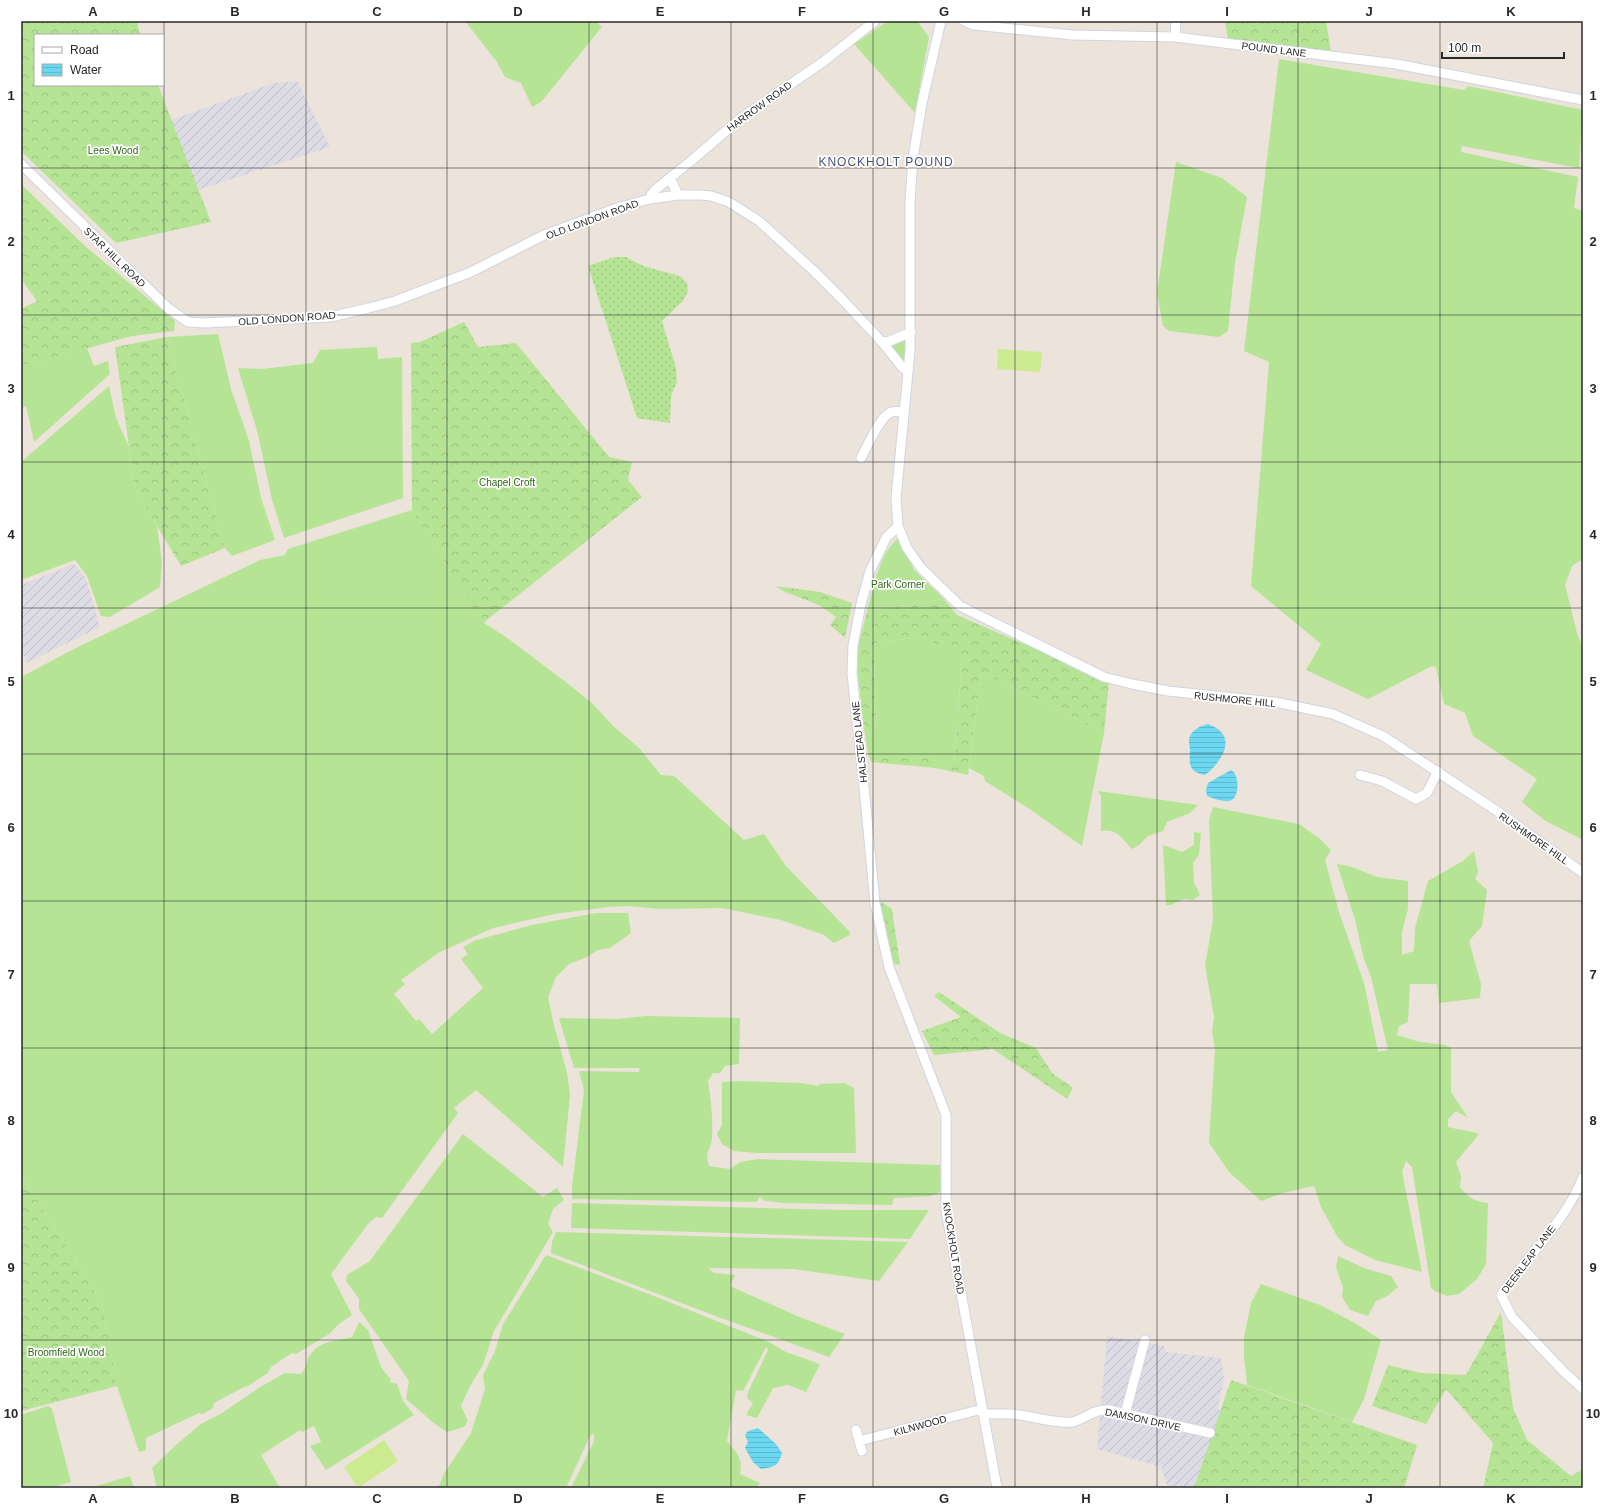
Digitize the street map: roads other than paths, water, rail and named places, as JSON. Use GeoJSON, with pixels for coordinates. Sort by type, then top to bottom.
{"type":"FeatureCollection","features":[{"type":"Feature","properties":{"kind":"street","name":"HARROW ROAD"},"geometry":{"type":"LineString","coordinates":[[650,199],[652,193],[741,118],[823,62],[875,21]]}},
{"type":"Feature","properties":{"kind":"street","name":"POUND LANE"},"geometry":{"type":"LineString","coordinates":[[964,21],[973,25],[1073,35],[1176,37],[1396,64],[1583,100]]}},
{"type":"Feature","properties":{"kind":"street"},"geometry":{"type":"LineString","coordinates":[[1176,21],[1176,37]]}},
{"type":"Feature","properties":{"kind":"street"},"geometry":{"type":"LineString","coordinates":[[898,526],[896,498],[911,332],[910,215],[913,158],[938,22]]}},
{"type":"Feature","properties":{"kind":"street","name":"STAR HILL ROAD"},"geometry":{"type":"LineString","coordinates":[[21,164],[168,308],[188,322],[221,322]]}},
{"type":"Feature","properties":{"kind":"street"},"geometry":{"type":"LineString","coordinates":[[670,178],[678,195]]}},
{"type":"Feature","properties":{"kind":"street","name":"OLD LONDON ROAD"},"geometry":{"type":"LineString","coordinates":[[221,322],[330,317],[395,301],[477,270],[553,231],[620,207],[650,199],[678,195],[700,195],[722,199],[736,205],[751,215],[815,272],[882,342],[902,367],[908,371]]}},
{"type":"Feature","properties":{"kind":"street"},"geometry":{"type":"LineString","coordinates":[[882,342],[911,332]]}},
{"type":"Feature","properties":{"kind":"street"},"geometry":{"type":"LineString","coordinates":[[861,458],[878,426],[888,414],[893,412],[904,412]]}},
{"type":"Feature","properties":{"kind":"street","name":"RUSHMORE HILL"},"geometry":{"type":"LineString","coordinates":[[898,526],[908,548],[921,568],[960,606],[1104,676],[1132,684],[1168,691],[1275,702],[1333,714],[1383,736],[1497,811],[1583,872]]}},
{"type":"Feature","properties":{"kind":"street","name":"HALSTEAD LANE"},"geometry":{"type":"LineString","coordinates":[[889,967],[875,903],[852,674],[853,645],[861,604],[870,571],[886,538],[898,526]]}},
{"type":"Feature","properties":{"kind":"street"},"geometry":{"type":"LineString","coordinates":[[1360,775],[1382,781],[1416,799],[1427,793],[1438,771]]}},
{"type":"Feature","properties":{"kind":"street","name":"KNOCKHOLT ROAD"},"geometry":{"type":"LineString","coordinates":[[889,967],[946,1115],[946,1210],[997,1488]]}},
{"type":"Feature","properties":{"kind":"street","name":"DEERLEAP LANE"},"geometry":{"type":"LineString","coordinates":[[1583,1177],[1568,1204],[1549,1232],[1512,1278],[1501,1295],[1504,1304],[1512,1317],[1583,1389]]}},
{"type":"Feature","properties":{"kind":"street"},"geometry":{"type":"LineString","coordinates":[[1125,1414],[1145,1340]]}},
{"type":"Feature","properties":{"kind":"street","name":"DAMSON DRIVE"},"geometry":{"type":"LineString","coordinates":[[982,1412],[1017,1414],[1063,1422],[1072,1422],[1102,1409],[1210,1432]]}},
{"type":"Feature","properties":{"kind":"street","name":"KILNWOOD"},"geometry":{"type":"LineString","coordinates":[[859,1441],[982,1412]]}},
{"type":"Feature","properties":{"kind":"street"},"geometry":{"type":"LineString","coordinates":[[856,1430],[862,1451]]}},
{"type":"Feature","properties":{"kind":"water"},"geometry":{"type":"Polygon","coordinates":[[[1208,724],[1220,731],[1226,743],[1222,755],[1214,767],[1205,775],[1196,772],[1191,767],[1189,737],[1198,728],[1208,724]]]}},
{"type":"Feature","properties":{"kind":"water"},"geometry":{"type":"Polygon","coordinates":[[[1231,770],[1236,776],[1238,787],[1233,800],[1223,801],[1207,796],[1206,790],[1208,783],[1231,770]]]}},
{"type":"Feature","properties":{"kind":"water"},"geometry":{"type":"Polygon","coordinates":[[[758,1428],[776,1444],[782,1453],[775,1466],[761,1469],[753,1462],[745,1448],[748,1442],[745,1435],[748,1431],[758,1428]]]}},
{"type":"Feature","properties":{"kind":"district","name":"KNOCKHOLT POUND"},"geometry":{"type":"Point","coordinates":[886,162]}},
{"type":"Feature","properties":{"kind":"park label","name":"Lees Wood"},"geometry":{"type":"Point","coordinates":[113,150]}},
{"type":"Feature","properties":{"kind":"park label","name":"Chapel Croft"},"geometry":{"type":"Point","coordinates":[507,482]}},
{"type":"Feature","properties":{"kind":"park label","name":"Park Corner"},"geometry":{"type":"Point","coordinates":[898,584]}},
{"type":"Feature","properties":{"kind":"park label","name":"Broomfield Wood"},"geometry":{"type":"Point","coordinates":[66,1352]}}]}
